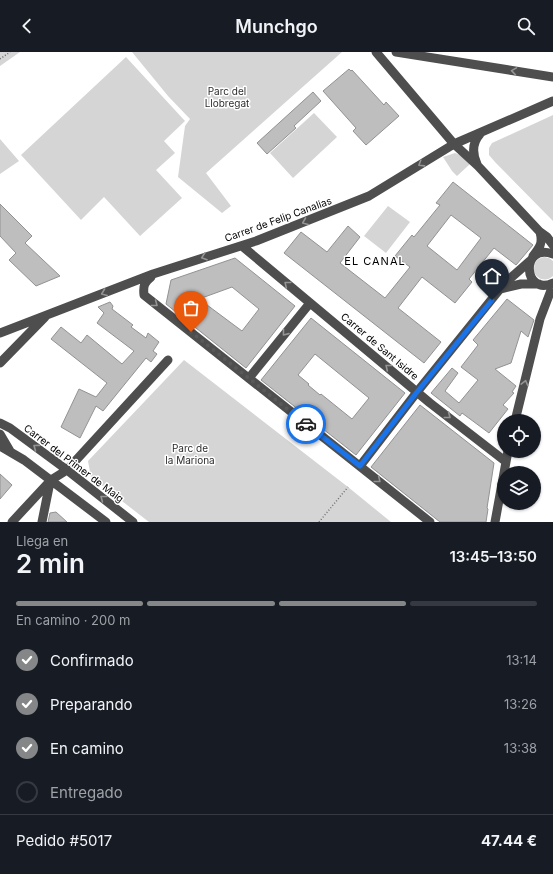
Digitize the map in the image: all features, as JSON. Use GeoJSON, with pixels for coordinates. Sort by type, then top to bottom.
{"type":"FeatureCollection","features":[{"type":"Feature","properties":{"kind":"street"},"geometry":{"type":"LineString","coordinates":[[376,52],[454,144],[465,147],[478,166],[553,245]]}},
{"type":"Feature","properties":{"kind":"street"},"geometry":{"type":"LineString","coordinates":[[396,52],[553,77]]}},
{"type":"Feature","properties":{"kind":"street","name":"Carrer de Felip Canalias"},"geometry":{"type":"LineString","coordinates":[[0,333],[154,274],[242,246],[368,196],[454,144],[553,101]]}},
{"type":"Feature","properties":{"kind":"street"},"geometry":{"type":"LineString","coordinates":[[478,166],[474,158],[473,146],[474,141],[481,132]]}},
{"type":"Feature","properties":{"kind":"street"},"geometry":{"type":"LineString","coordinates":[[360,466],[417,392],[500,289],[531,259],[541,246],[542,239],[540,232]]}},
{"type":"Feature","properties":{"kind":"street","name":"Carrer de Sant Isidre"},"geometry":{"type":"LineString","coordinates":[[242,246],[417,392],[505,461]]}},
{"type":"Feature","properties":{"kind":"street"},"geometry":{"type":"LineString","coordinates":[[539,284],[531,277],[529,272],[531,259],[546,252],[553,254]]}},
{"type":"Feature","properties":{"kind":"street"},"geometry":{"type":"LineString","coordinates":[[154,274],[145,282],[143,287],[144,295],[430,522]]}},
{"type":"Feature","properties":{"kind":"street"},"geometry":{"type":"LineString","coordinates":[[500,289],[521,284],[553,284],[540,319],[517,414]]}},
{"type":"Feature","properties":{"kind":"street"},"geometry":{"type":"LineString","coordinates":[[249,378],[310,303]]}},
{"type":"Feature","properties":{"kind":"street"},"geometry":{"type":"LineString","coordinates":[[0,363],[48,314]]}},
{"type":"Feature","properties":{"kind":"street"},"geometry":{"type":"LineString","coordinates":[[12,522],[51,480],[67,470],[168,360]]}},
{"type":"Feature","properties":{"kind":"street","name":"Carrer del Primer de Maig"},"geometry":{"type":"LineString","coordinates":[[0,423],[10,428],[67,470],[133,522]]}},
{"type":"Feature","properties":{"kind":"street"},"geometry":{"type":"LineString","coordinates":[[0,434],[10,451]]}},
{"type":"Feature","properties":{"kind":"street"},"geometry":{"type":"LineString","coordinates":[[0,446],[24,460],[106,522]]}},
{"type":"Feature","properties":{"kind":"street"},"geometry":{"type":"LineString","coordinates":[[495,522],[506,458]]}},
{"type":"Feature","properties":{"kind":"street"},"geometry":{"type":"LineString","coordinates":[[42,522],[51,480]]}},
{"type":"Feature","properties":{"kind":"path"},"geometry":{"type":"LineString","coordinates":[[0,59],[10,52]]}},
{"type":"Feature","properties":{"kind":"path"},"geometry":{"type":"LineString","coordinates":[[319,522],[348,487]]}},
{"type":"Feature","properties":{"kind":"green space"},"geometry":{"type":"Polygon","coordinates":[[[0,52],[20,52],[0,66],[0,52]]]}},
{"type":"Feature","properties":{"kind":"green space","name":"Parc del Llobregat"},"geometry":{"type":"Polygon","coordinates":[[[132,52],[342,52],[206,173],[231,206],[222,213],[178,177],[185,126],[190,119],[168,96],[132,52]]]}},
{"type":"Feature","properties":{"kind":"green space"},"geometry":{"type":"Polygon","coordinates":[[[126,57],[185,121],[164,141],[175,153],[156,170],[182,198],[140,236],[104,197],[81,220],[21,155],[126,57]]]}},
{"type":"Feature","properties":{"kind":"green space"},"geometry":{"type":"Polygon","coordinates":[[[314,113],[337,137],[293,178],[270,153],[314,113]]]}},
{"type":"Feature","properties":{"kind":"green space"},"geometry":{"type":"Polygon","coordinates":[[[553,115],[553,221],[495,162],[489,155],[489,148],[492,143],[553,115]]]}},
{"type":"Feature","properties":{"kind":"green space"},"geometry":{"type":"Polygon","coordinates":[[[0,139],[19,161],[0,174],[0,139]]]}},
{"type":"Feature","properties":{"kind":"green space"},"geometry":{"type":"Polygon","coordinates":[[[455,153],[460,155],[470,164],[457,176],[443,157],[455,153]]]}},
{"type":"Feature","properties":{"kind":"green space"},"geometry":{"type":"Polygon","coordinates":[[[388,206],[410,222],[386,253],[364,236],[388,206]]]}},
{"type":"Feature","properties":{"kind":"green space"},"geometry":{"type":"Polygon","coordinates":[[[544,257],[553,261],[553,276],[548,279],[538,277],[534,272],[536,262],[544,257]]]}},
{"type":"Feature","properties":{"kind":"green space","name":"Parc de la Mariona"},"geometry":{"type":"Polygon","coordinates":[[[184,360],[391,522],[149,522],[91,477],[88,461],[184,360]]]}},
{"type":"Feature","properties":{"kind":"building"},"geometry":{"type":"Polygon","coordinates":[[[349,69],[351,71],[352,70],[384,105],[386,102],[399,116],[366,145],[353,131],[356,128],[323,91],[349,69]]]}},
{"type":"Feature","properties":{"kind":"building"},"geometry":{"type":"Polygon","coordinates":[[[313,92],[321,101],[294,126],[296,128],[267,154],[257,143],[313,92]]]}},
{"type":"Feature","properties":{"kind":"building"},"geometry":{"type":"Polygon","coordinates":[[[453,182],[533,245],[516,265],[494,248],[469,279],[472,282],[455,303],[422,277],[398,308],[441,342],[424,363],[284,253],[301,232],[327,252],[348,226],[360,237],[340,263],[385,298],[410,267],[395,256],[412,235],[414,237],[440,205],[436,203],[453,182]],[[451,215],[427,246],[457,270],[481,238],[451,215]]]}},
{"type":"Feature","properties":{"kind":"building"},"geometry":{"type":"Polygon","coordinates":[[[0,204],[32,236],[25,243],[60,276],[36,286],[9,260],[16,253],[0,236],[0,204]]]}},
{"type":"Feature","properties":{"kind":"building"},"geometry":{"type":"Polygon","coordinates":[[[235,258],[295,306],[246,368],[166,304],[171,280],[235,258]],[[232,287],[199,299],[242,331],[259,309],[232,287]]]}},
{"type":"Feature","properties":{"kind":"building"},"geometry":{"type":"Polygon","coordinates":[[[507,299],[534,320],[528,337],[521,331],[511,363],[495,369],[516,386],[512,392],[514,393],[503,405],[508,409],[504,414],[497,414],[497,423],[489,433],[462,413],[460,416],[431,393],[452,368],[458,373],[445,391],[459,403],[478,380],[461,367],[478,345],[473,340],[507,299]]]}},
{"type":"Feature","properties":{"kind":"building"},"geometry":{"type":"Polygon","coordinates":[[[110,302],[113,306],[112,309],[133,325],[131,327],[146,338],[148,333],[159,342],[153,351],[157,354],[151,362],[146,358],[103,411],[96,406],[80,438],[61,427],[79,389],[96,397],[107,383],[51,339],[61,327],[81,343],[87,335],[122,364],[134,351],[97,323],[104,313],[98,307],[110,302]]]}},
{"type":"Feature","properties":{"kind":"building"},"geometry":{"type":"Polygon","coordinates":[[[311,318],[405,393],[356,455],[261,380],[311,318]],[[315,354],[298,375],[320,395],[321,394],[352,419],[369,398],[315,354]]]}},
{"type":"Feature","properties":{"kind":"building"},"geometry":{"type":"Polygon","coordinates":[[[420,405],[494,463],[486,522],[440,522],[371,467],[420,405]]]}},
{"type":"Feature","properties":{"kind":"building"},"geometry":{"type":"Polygon","coordinates":[[[0,474],[12,485],[0,499],[0,474]]]}},
{"type":"Feature","properties":{"kind":"building"},"geometry":{"type":"Polygon","coordinates":[[[56,512],[67,522],[48,522],[50,513],[56,512]]]}},
{"type":"Feature","properties":{"kind":"way so far"},"geometry":{"type":"LineString","coordinates":[[191,332],[306,424]]}},
{"type":"Feature","properties":{"kind":"district","name":"EL CANAL"},"geometry":{"type":"Point","coordinates":[375,261]}},
{"type":"Feature","properties":{"kind":"route"},"geometry":{"type":"LineString","coordinates":[[306,424],[360,466],[417,392],[492,300]]}}]}
